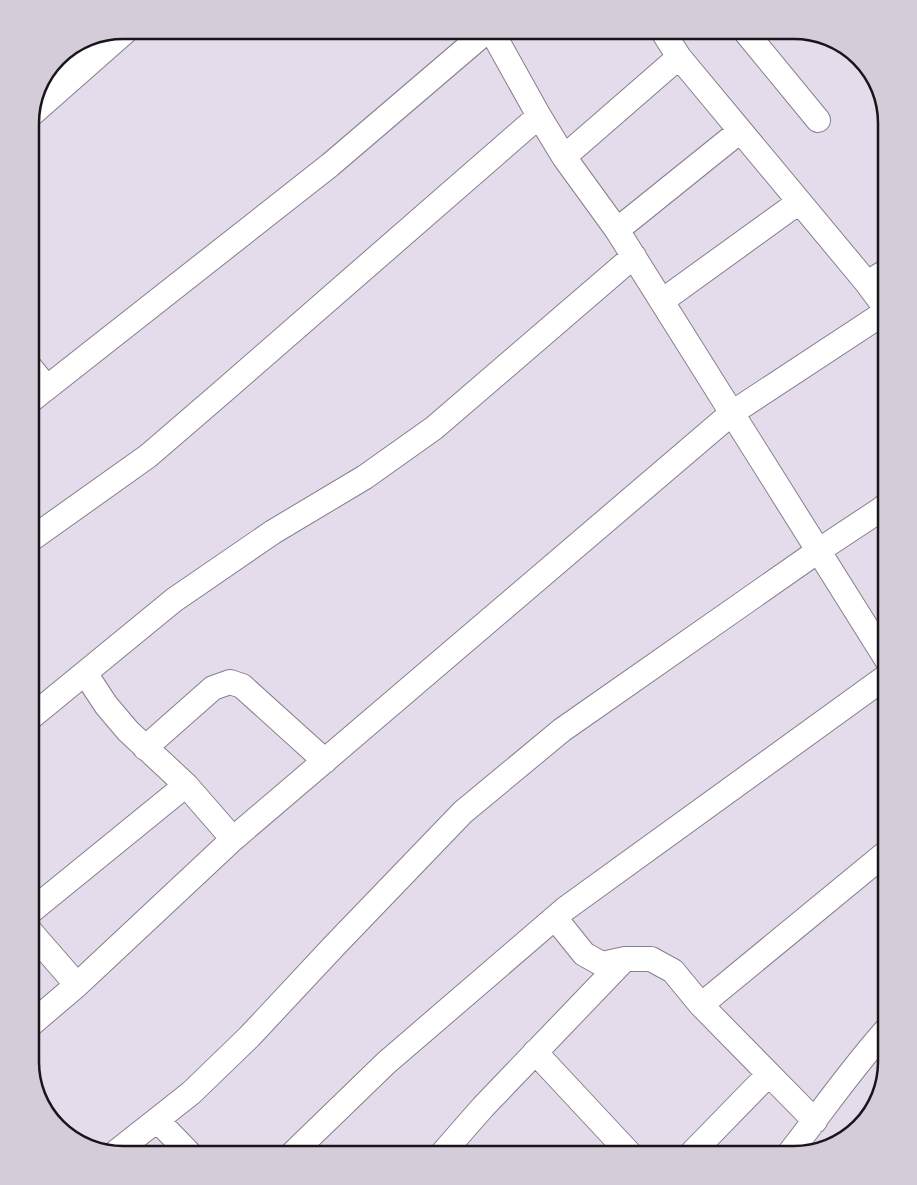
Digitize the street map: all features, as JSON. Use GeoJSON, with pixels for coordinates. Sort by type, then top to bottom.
{"type":"FeatureCollection","features":[{"type":"Feature","properties":{"kind":"street"},"geometry":{"type":"LineString","coordinates":[[39,395],[330,165],[479,39]]}},
{"type":"Feature","properties":{"kind":"street"},"geometry":{"type":"LineString","coordinates":[[495,39],[564,157],[634,256],[878,646]]}},
{"type":"Feature","properties":{"kind":"street"},"geometry":{"type":"LineString","coordinates":[[667,39],[678,57],[878,298]]}},
{"type":"Feature","properties":{"kind":"street"},"geometry":{"type":"LineString","coordinates":[[751,39],[818,120]]}},
{"type":"Feature","properties":{"kind":"street"},"geometry":{"type":"LineString","coordinates":[[42,103],[113,40]]}},
{"type":"Feature","properties":{"kind":"street"},"geometry":{"type":"LineString","coordinates":[[564,157],[678,57]]}},
{"type":"Feature","properties":{"kind":"street"},"geometry":{"type":"LineString","coordinates":[[39,534],[148,456],[539,116]]}},
{"type":"Feature","properties":{"kind":"street"},"geometry":{"type":"LineString","coordinates":[[617,230],[740,131]]}},
{"type":"Feature","properties":{"kind":"street"},"geometry":{"type":"LineString","coordinates":[[662,301],[799,202]]}},
{"type":"Feature","properties":{"kind":"street"},"geometry":{"type":"LineString","coordinates":[[39,711],[174,600],[273,532],[365,477],[434,428],[634,256]]}},
{"type":"Feature","properties":{"kind":"street"},"geometry":{"type":"LineString","coordinates":[[867,283],[878,276]]}},
{"type":"Feature","properties":{"kind":"street"},"geometry":{"type":"LineString","coordinates":[[39,1017],[77,985],[233,839],[732,413],[878,317]]}},
{"type":"Feature","properties":{"kind":"street"},"geometry":{"type":"LineString","coordinates":[[124,1146],[191,1093],[249,1036],[463,812],[562,730],[818,551],[878,511]]}},
{"type":"Feature","properties":{"kind":"street"},"geometry":{"type":"LineString","coordinates":[[85,673],[106,705],[128,731],[186,785],[233,839]]}},
{"type":"Feature","properties":{"kind":"street"},"geometry":{"type":"LineString","coordinates":[[145,748],[213,688],[230,682],[242,686],[325,761]]}},
{"type":"Feature","properties":{"kind":"street"},"geometry":{"type":"LineString","coordinates":[[300,1146],[386,1063],[564,909],[878,682]]}},
{"type":"Feature","properties":{"kind":"street"},"geometry":{"type":"LineString","coordinates":[[39,905],[186,785]]}},
{"type":"Feature","properties":{"kind":"street"},"geometry":{"type":"LineString","coordinates":[[702,1005],[878,859]]}},
{"type":"Feature","properties":{"kind":"street"},"geometry":{"type":"LineString","coordinates":[[555,918],[584,954],[602,964],[625,959],[651,959],[673,971],[702,1005],[815,1121]]}},
{"type":"Feature","properties":{"kind":"street"},"geometry":{"type":"LineString","coordinates":[[39,941],[77,985]]}},
{"type":"Feature","properties":{"kind":"street"},"geometry":{"type":"LineString","coordinates":[[449,1146],[483,1107],[625,959]]}},
{"type":"Feature","properties":{"kind":"street"},"geometry":{"type":"LineString","coordinates":[[795,1146],[878,1040]]}},
{"type":"Feature","properties":{"kind":"street"},"geometry":{"type":"LineString","coordinates":[[535,1052],[623,1146]]}},
{"type":"Feature","properties":{"kind":"street"},"geometry":{"type":"LineString","coordinates":[[699,1146],[769,1074]]}},
{"type":"Feature","properties":{"kind":"street"},"geometry":{"type":"LineString","coordinates":[[157,1120],[182,1146]]}}]}
